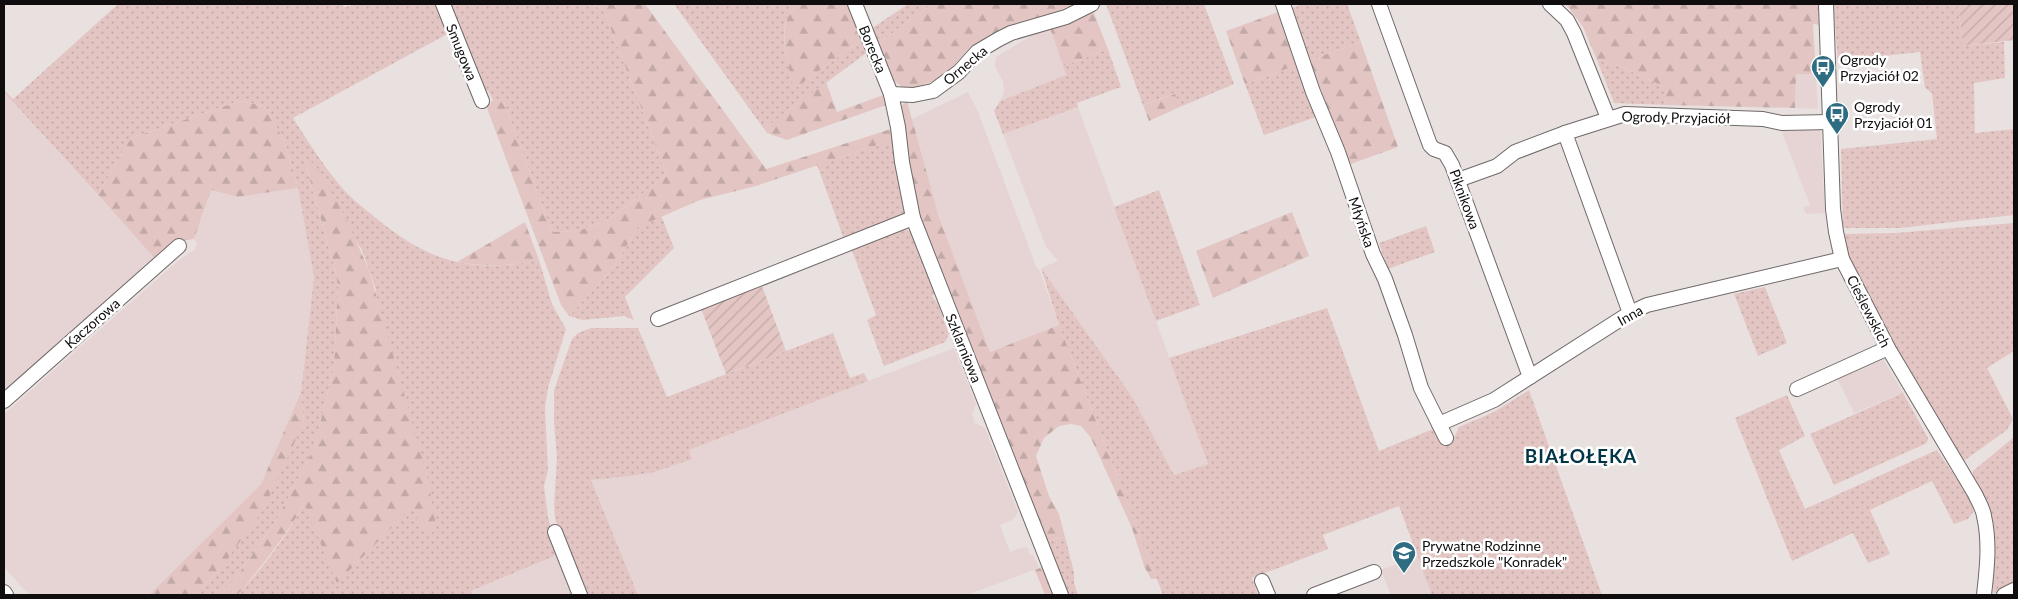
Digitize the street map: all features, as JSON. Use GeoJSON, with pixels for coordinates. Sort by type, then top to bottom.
{"type":"FeatureCollection","features":[{"type":"Feature","properties":{"kind":"street","name":"Smugowa"},"geometry":{"type":"LineString","coordinates":[[443,4],[482,101]]}},
{"type":"Feature","properties":{"kind":"street","name":"Borecka"},"geometry":{"type":"LineString","coordinates":[[855,4],[891,94]]}},
{"type":"Feature","properties":{"kind":"street","name":"Ornecka"},"geometry":{"type":"LineString","coordinates":[[891,94],[913,95],[933,91],[958,72],[978,52],[999,39],[1011,33],[1066,17],[1092,4]]}},
{"type":"Feature","properties":{"kind":"street","name":"Młyńska"},"geometry":{"type":"LineString","coordinates":[[1283,4],[1313,92],[1338,152],[1373,254],[1385,279],[1421,388],[1446,438]]}},
{"type":"Feature","properties":{"kind":"street","name":"Piknikowa"},"geometry":{"type":"LineString","coordinates":[[1379,4],[1430,145],[1449,156],[1530,377]]}},
{"type":"Feature","properties":{"kind":"street"},"geometry":{"type":"LineString","coordinates":[[1550,4],[1567,20],[1574,33],[1608,118]]}},
{"type":"Feature","properties":{"kind":"street","name":"Cieślewskich"},"geometry":{"type":"LineString","coordinates":[[1826,4],[1834,218],[1842,259],[1888,348],[1975,494],[1984,514],[1987,535],[1987,570],[1984,595]]}},
{"type":"Feature","properties":{"kind":"street","name":"Szklarniowa"},"geometry":{"type":"LineString","coordinates":[[891,94],[913,218],[1061,595]]}},
{"type":"Feature","properties":{"kind":"street","name":"Ogrody Przyjaciół"},"geometry":{"type":"LineString","coordinates":[[1458,180],[1497,166],[1515,152],[1608,118],[1625,114],[1763,119],[1782,123],[1830,122]]}},
{"type":"Feature","properties":{"kind":"street"},"geometry":{"type":"LineString","coordinates":[[1565,134],[1630,313]]}},
{"type":"Feature","properties":{"kind":"street"},"geometry":{"type":"LineString","coordinates":[[658,319],[913,218]]}},
{"type":"Feature","properties":{"kind":"street","name":"Kaczorowa"},"geometry":{"type":"LineString","coordinates":[[4,401],[180,246]]}},
{"type":"Feature","properties":{"kind":"street","name":"Inna"},"geometry":{"type":"LineString","coordinates":[[1439,424],[1494,400],[1630,313],[1658,301],[1842,259]]}},
{"type":"Feature","properties":{"kind":"street"},"geometry":{"type":"LineString","coordinates":[[1797,389],[1888,348]]}},
{"type":"Feature","properties":{"kind":"street"},"geometry":{"type":"LineString","coordinates":[[555,532],[580,595]]}},
{"type":"Feature","properties":{"kind":"street"},"geometry":{"type":"LineString","coordinates":[[1314,595],[1374,572]]}},
{"type":"Feature","properties":{"kind":"street"},"geometry":{"type":"LineString","coordinates":[[1262,581],[1268,595]]}},
{"type":"Feature","properties":{"kind":"shaded area"},"geometry":{"type":"Polygon","coordinates":[[[1049,25],[1066,75],[1000,101],[1004,92],[1003,82],[995,66],[996,57],[1049,25]]]}},
{"type":"Feature","properties":{"kind":"shaded area"},"geometry":{"type":"Polygon","coordinates":[[[1796,74],[1816,74],[1818,109],[1795,108],[1796,74]]]}},
{"type":"Feature","properties":{"kind":"shaded area"},"geometry":{"type":"Polygon","coordinates":[[[4,92],[156,260],[4,392],[4,92]]]}},
{"type":"Feature","properties":{"kind":"shaded area"},"geometry":{"type":"Polygon","coordinates":[[[968,92],[978,112],[1059,325],[990,352],[939,217],[912,119],[968,92]]]}},
{"type":"Feature","properties":{"kind":"shaded area"},"geometry":{"type":"Polygon","coordinates":[[[1078,107],[1208,464],[1174,475],[1133,398],[1041,268],[1058,261],[1046,247],[1003,134],[1078,107]]]}},
{"type":"Feature","properties":{"kind":"shaded area"},"geometry":{"type":"Polygon","coordinates":[[[1780,127],[1820,127],[1825,213],[1806,214],[1803,207],[1810,205],[1780,127]]]}},
{"type":"Feature","properties":{"kind":"shaded area"},"geometry":{"type":"Polygon","coordinates":[[[298,188],[314,277],[301,392],[261,484],[149,595],[29,595],[4,567],[4,414],[179,260],[194,250],[197,243],[194,239],[211,190],[238,197],[298,188]]]}},
{"type":"Feature","properties":{"kind":"shaded area"},"geometry":{"type":"Polygon","coordinates":[[[954,348],[976,404],[972,414],[975,423],[985,428],[1018,512],[1014,519],[1000,525],[1010,552],[1024,547],[1028,548],[1030,555],[1033,554],[1039,568],[967,595],[638,595],[591,480],[655,472],[691,459],[688,450],[954,348]]]}},
{"type":"Feature","properties":{"kind":"shaded area"},"geometry":{"type":"Polygon","coordinates":[[[1882,357],[1903,393],[1854,413],[1837,378],[1882,357]]]}},
{"type":"Feature","properties":{"kind":"shaded area"},"geometry":{"type":"Polygon","coordinates":[[[559,554],[575,595],[472,595],[471,591],[559,554]]]}},
{"type":"Feature","properties":{"kind":"shaded area","name":"Prywatne Rodzinne Przedszkole \"Konradek\""},"geometry":{"type":"Polygon","coordinates":[[[1418,556],[1432,595],[1391,595],[1381,570],[1418,556]]]}},
{"type":"Feature","properties":{"kind":"green space"},"geometry":{"type":"Polygon","coordinates":[[[118,4],[341,4],[345,7],[356,4],[439,4],[451,32],[293,118],[337,182],[348,194],[395,233],[414,245],[452,261],[472,264],[492,266],[539,260],[552,304],[566,329],[548,388],[545,408],[548,470],[544,486],[548,517],[559,554],[471,591],[472,595],[237,595],[274,552],[304,504],[376,290],[362,250],[306,167],[336,273],[338,287],[334,367],[314,448],[277,519],[233,582],[219,595],[194,595],[220,569],[304,422],[301,392],[314,277],[298,188],[284,140],[264,106],[240,101],[131,138],[98,195],[4,92],[4,90],[13,99],[118,4]]]}},
{"type":"Feature","properties":{"kind":"green space"},"geometry":{"type":"Polygon","coordinates":[[[450,4],[592,4],[604,11],[667,175],[608,220],[578,231],[552,232],[504,102],[493,100],[488,91],[482,89],[450,4]]]}},
{"type":"Feature","properties":{"kind":"green space"},"geometry":{"type":"Polygon","coordinates":[[[592,4],[645,4],[766,169],[894,128],[895,139],[756,186],[700,200],[638,227],[613,268],[569,316],[561,305],[487,106],[493,100],[504,102],[552,232],[578,231],[608,220],[667,175],[604,11],[592,4]]]}},
{"type":"Feature","properties":{"kind":"green space"},"geometry":{"type":"Polygon","coordinates":[[[674,4],[801,4],[792,11],[784,30],[786,55],[794,89],[864,38],[869,51],[764,129],[674,4]]]}},
{"type":"Feature","properties":{"kind":"green space"},"geometry":{"type":"Polygon","coordinates":[[[801,4],[850,4],[864,38],[794,89],[786,55],[785,30],[787,19],[792,10],[801,4]]]}},
{"type":"Feature","properties":{"kind":"green space"},"geometry":{"type":"Polygon","coordinates":[[[908,4],[932,4],[878,44],[871,29],[908,4]]]}},
{"type":"Feature","properties":{"kind":"green space"},"geometry":{"type":"Polygon","coordinates":[[[932,4],[1074,4],[1035,21],[999,33],[969,49],[943,77],[908,91],[894,81],[878,44],[932,4]]]}},
{"type":"Feature","properties":{"kind":"green space"},"geometry":{"type":"Polygon","coordinates":[[[1106,4],[1204,4],[1234,84],[1180,107],[1174,94],[1143,105],[1106,4]]]}},
{"type":"Feature","properties":{"kind":"green space"},"geometry":{"type":"Polygon","coordinates":[[[1303,4],[1347,4],[1361,42],[1310,60],[1292,8],[1303,4]]]}},
{"type":"Feature","properties":{"kind":"green space"},"geometry":{"type":"Polygon","coordinates":[[[1566,4],[1820,4],[1821,25],[1813,24],[1816,74],[1796,74],[1795,108],[1665,105],[1667,88],[1615,64],[1597,60],[1583,27],[1566,4]]]}},
{"type":"Feature","properties":{"kind":"green space"},"geometry":{"type":"Polygon","coordinates":[[[1833,4],[1958,4],[1963,46],[2004,42],[2005,78],[1974,83],[1975,133],[2014,129],[2014,215],[1900,228],[1843,228],[1841,149],[1937,139],[1932,93],[1925,88],[1920,52],[1838,61],[1833,4]]]}},
{"type":"Feature","properties":{"kind":"green space"},"geometry":{"type":"Polygon","coordinates":[[[1958,4],[2014,4],[2014,40],[1963,46],[1958,4]]]}},
{"type":"Feature","properties":{"kind":"green space"},"geometry":{"type":"Polygon","coordinates":[[[1093,11],[1108,49],[1063,66],[1049,25],[1093,11]]]}},
{"type":"Feature","properties":{"kind":"green space"},"geometry":{"type":"Polygon","coordinates":[[[1278,12],[1297,65],[1245,84],[1226,31],[1278,12]]]}},
{"type":"Feature","properties":{"kind":"green space"},"geometry":{"type":"Polygon","coordinates":[[[1361,42],[1398,147],[1348,165],[1310,60],[1361,42]]]}},
{"type":"Feature","properties":{"kind":"green space"},"geometry":{"type":"Polygon","coordinates":[[[1108,49],[1121,87],[1077,103],[1078,107],[1003,134],[994,111],[1000,101],[1066,75],[1063,66],[1108,49]]]}},
{"type":"Feature","properties":{"kind":"green space"},"geometry":{"type":"Polygon","coordinates":[[[1597,60],[1615,64],[1667,88],[1665,105],[1614,103],[1597,60]]]}},
{"type":"Feature","properties":{"kind":"green space"},"geometry":{"type":"Polygon","coordinates":[[[1297,65],[1316,117],[1264,135],[1245,84],[1297,65]]]}},
{"type":"Feature","properties":{"kind":"green space"},"geometry":{"type":"Polygon","coordinates":[[[826,82],[837,112],[886,94],[889,104],[787,140],[767,133],[764,129],[826,82]]]}},
{"type":"Feature","properties":{"kind":"green space"},"geometry":{"type":"Polygon","coordinates":[[[1175,94],[1180,107],[1149,121],[1143,105],[1175,94]]]}},
{"type":"Feature","properties":{"kind":"green space"},"geometry":{"type":"Polygon","coordinates":[[[240,101],[264,106],[284,140],[298,188],[238,197],[211,190],[194,239],[175,242],[156,260],[98,195],[131,138],[240,101]]]}},
{"type":"Feature","properties":{"kind":"green space"},"geometry":{"type":"Polygon","coordinates":[[[907,101],[939,217],[990,352],[1059,325],[1157,579],[1151,579],[1144,566],[1132,528],[1091,438],[1081,426],[1071,424],[1059,426],[1044,438],[1036,456],[1049,496],[1059,514],[1065,537],[1046,541],[920,224],[912,195],[900,107],[907,101]]]}},
{"type":"Feature","properties":{"kind":"green space"},"geometry":{"type":"Polygon","coordinates":[[[895,139],[905,215],[844,239],[817,165],[895,139]]]}},
{"type":"Feature","properties":{"kind":"green space"},"geometry":{"type":"Polygon","coordinates":[[[314,162],[345,216],[369,270],[427,475],[437,531],[425,534],[412,507],[337,583],[304,504],[282,538],[241,591],[237,595],[219,595],[233,582],[277,519],[314,448],[334,367],[338,287],[336,273],[306,166],[314,162]]]}},
{"type":"Feature","properties":{"kind":"green space"},"geometry":{"type":"Polygon","coordinates":[[[1159,190],[1200,305],[1156,321],[1114,207],[1159,190]]]}},
{"type":"Feature","properties":{"kind":"green space"},"geometry":{"type":"Polygon","coordinates":[[[1292,212],[1309,256],[1213,298],[1196,251],[1292,212]]]}},
{"type":"Feature","properties":{"kind":"green space"},"geometry":{"type":"Polygon","coordinates":[[[661,215],[674,248],[625,297],[634,320],[624,316],[583,320],[569,316],[613,268],[638,227],[661,215]]]}},
{"type":"Feature","properties":{"kind":"green space"},"geometry":{"type":"Polygon","coordinates":[[[525,222],[539,260],[498,265],[457,262],[525,222]]]}},
{"type":"Feature","properties":{"kind":"green space"},"geometry":{"type":"Polygon","coordinates":[[[2014,223],[2014,351],[1987,368],[2013,419],[2007,430],[1965,460],[1959,459],[1864,291],[1843,239],[1845,234],[1896,233],[2014,223]]]}},
{"type":"Feature","properties":{"kind":"green space"},"geometry":{"type":"Polygon","coordinates":[[[1426,226],[1435,252],[1388,269],[1379,243],[1426,226]]]}},
{"type":"Feature","properties":{"kind":"green space"},"geometry":{"type":"Polygon","coordinates":[[[902,230],[908,230],[917,238],[937,293],[932,296],[938,304],[949,334],[945,342],[884,366],[867,320],[876,315],[851,248],[902,230]]]}},
{"type":"Feature","properties":{"kind":"green space"},"geometry":{"type":"Polygon","coordinates":[[[1041,268],[1133,398],[1174,475],[1208,464],[1169,358],[1327,308],[1379,451],[1433,429],[1440,443],[1455,436],[1459,427],[1494,412],[1529,390],[1602,595],[1432,595],[1399,506],[1323,535],[1328,549],[1252,578],[1258,595],[1163,595],[1059,325],[1041,268]]]}},
{"type":"Feature","properties":{"kind":"green space"},"geometry":{"type":"Polygon","coordinates":[[[761,283],[786,351],[726,374],[700,306],[761,283]]]}},
{"type":"Feature","properties":{"kind":"green space"},"geometry":{"type":"Polygon","coordinates":[[[1765,287],[1787,343],[1758,356],[1734,294],[1765,287]]]}},
{"type":"Feature","properties":{"kind":"green space"},"geometry":{"type":"Polygon","coordinates":[[[591,328],[638,328],[667,397],[833,333],[850,378],[864,373],[868,381],[689,450],[692,459],[655,472],[591,480],[638,595],[584,595],[555,519],[557,458],[554,390],[572,339],[578,333],[591,328]]]}},
{"type":"Feature","properties":{"kind":"green space"},"geometry":{"type":"Polygon","coordinates":[[[301,392],[304,422],[263,510],[220,569],[194,595],[149,595],[261,484],[301,392]]]}},
{"type":"Feature","properties":{"kind":"green space"},"geometry":{"type":"Polygon","coordinates":[[[1903,393],[1928,438],[1927,443],[1834,485],[1810,434],[1903,393]]]}},
{"type":"Feature","properties":{"kind":"green space"},"geometry":{"type":"Polygon","coordinates":[[[1787,395],[1805,436],[1779,450],[1805,509],[1937,450],[1971,500],[1974,511],[1968,519],[1954,524],[1932,481],[1870,510],[1890,554],[1868,563],[1853,533],[1792,561],[1735,418],[1787,395]]]}},
{"type":"Feature","properties":{"kind":"green space"},"geometry":{"type":"Polygon","coordinates":[[[2014,437],[2014,585],[2001,592],[1994,593],[1973,480],[1973,471],[2014,437]]]}},
{"type":"Feature","properties":{"kind":"green space"},"geometry":{"type":"Polygon","coordinates":[[[1065,537],[1078,595],[1066,595],[1046,541],[1065,537]]]}},
{"type":"Feature","properties":{"kind":"green space"},"geometry":{"type":"Polygon","coordinates":[[[1042,567],[1053,595],[1045,595],[1035,570],[1042,567]]]}},
{"type":"Feature","properties":{"kind":"place","name":"Ogrody Przyjaciół 02"},"geometry":{"type":"Point","coordinates":[1823,88]}},
{"type":"Feature","properties":{"kind":"place","name":"Ogrody Przyjaciół 01"},"geometry":{"type":"Point","coordinates":[1837,135]}},
{"type":"Feature","properties":{"kind":"place","name":"Prywatne Rodzinne Przedszkole \"Konradek\""},"geometry":{"type":"Point","coordinates":[1404,574]}},
{"type":"Feature","properties":{"kind":"district","name":"BIAŁOŁĘKA"},"geometry":{"type":"Point","coordinates":[1581,455]}}]}
